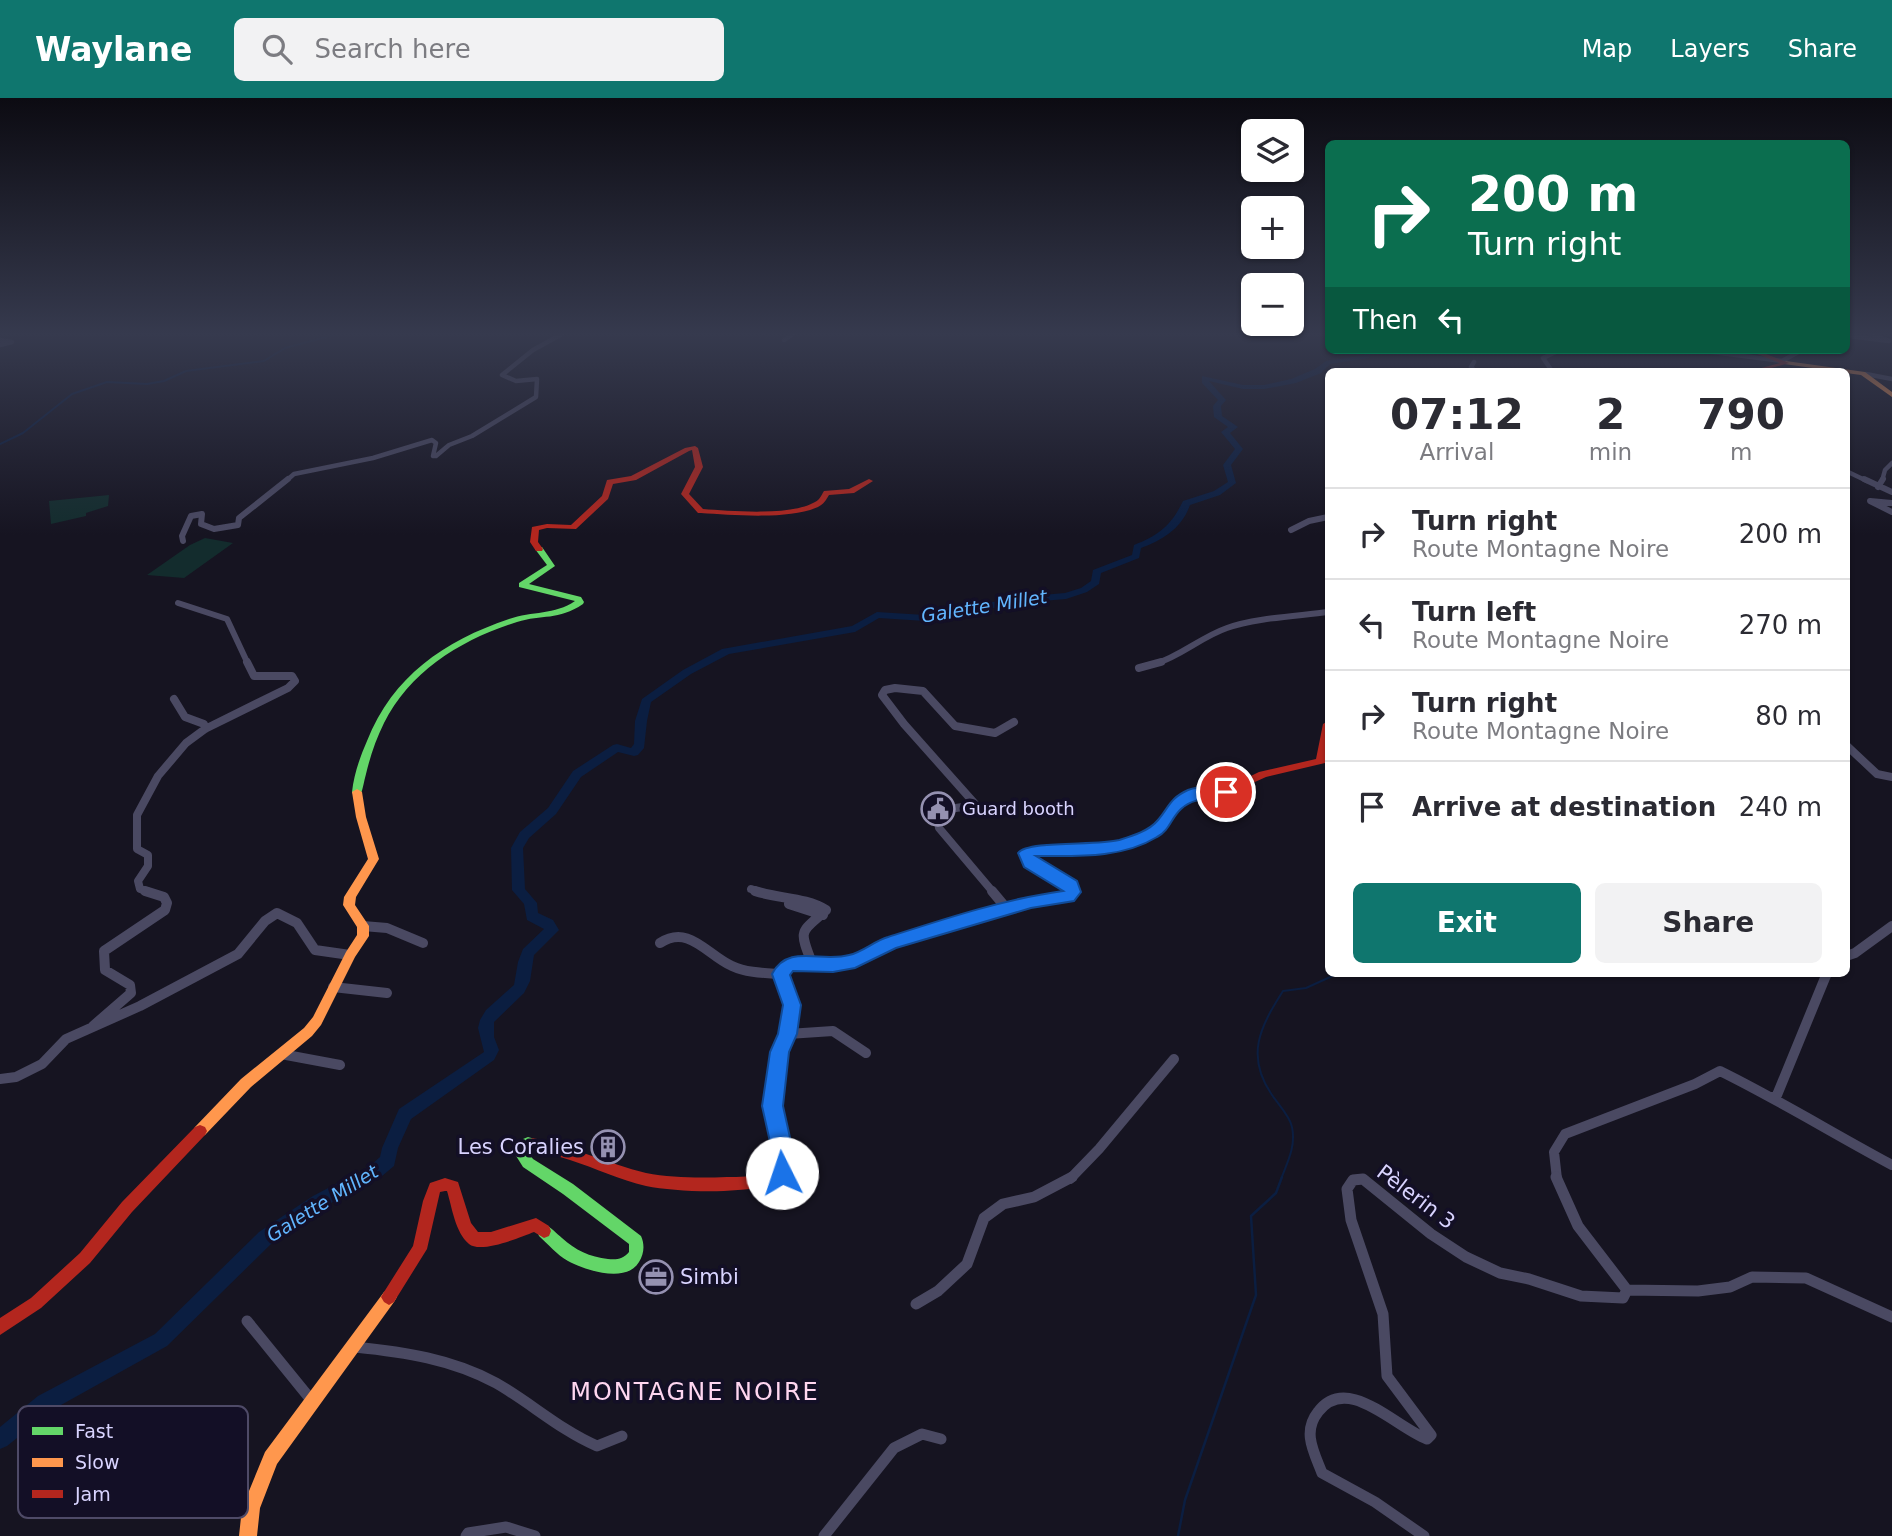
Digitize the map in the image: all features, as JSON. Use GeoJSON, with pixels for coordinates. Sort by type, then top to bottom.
{"type":"FeatureCollection","features":[{"type":"Feature","properties":{"kind":"street"},"geometry":{"type":"LineString","coordinates":[[183,541],[182,536],[191,516],[202,514],[201,524],[206,528],[221,529],[238,525],[239,518],[294,474],[373,458],[432,440],[436,443],[433,456],[436,456],[449,445],[472,436],[529,401]]}},
{"type":"Feature","properties":{"kind":"street"},"geometry":{"type":"LineString","coordinates":[[0,1327],[36,1303],[85,1258],[136,1197],[246,1083],[312,1027],[349,955],[363,936],[363,926],[349,905],[350,898],[374,859],[356,790],[369,743],[388,702],[418,668],[454,646],[513,620],[555,618],[580,602],[578,599],[522,585],[551,566],[534,542],[535,529],[541,526],[573,527],[605,497],[610,482],[634,478],[692,447],[695,448],[699,467],[685,494],[688,500],[705,512],[804,509],[819,504],[827,493],[851,491],[869,481]]}},
{"type":"Feature","properties":{"kind":"street"},"geometry":{"type":"LineString","coordinates":[[1878,487],[1885,476],[1885,470],[1892,463]]}},
{"type":"Feature","properties":{"kind":"street"},"geometry":{"type":"LineString","coordinates":[[1850,473],[1892,492]]}},
{"type":"Feature","properties":{"kind":"street"},"geometry":{"type":"LineString","coordinates":[[1892,503],[1870,501],[1892,512]]}},
{"type":"Feature","properties":{"kind":"street"},"geometry":{"type":"LineString","coordinates":[[1292,530],[1309,521],[1325,518]]}},
{"type":"Feature","properties":{"kind":"street"},"geometry":{"type":"LineString","coordinates":[[93,1027],[131,993],[130,985],[105,971],[104,951],[165,910],[167,903],[164,897],[140,888],[138,881],[148,866],[148,855],[137,849],[137,816],[171,760],[186,743],[205,729],[288,688],[295,681],[292,676],[254,676],[227,619],[178,603]]}},
{"type":"Feature","properties":{"kind":"street"},"geometry":{"type":"LineString","coordinates":[[1139,668],[1171,659],[1188,645],[1228,627],[1325,612]]}},
{"type":"Feature","properties":{"kind":"street"},"geometry":{"type":"LineString","coordinates":[[1007,909],[939,828],[938,821],[948,808],[976,805],[962,787],[921,747],[882,695],[885,690],[895,688],[923,691],[955,726],[968,729],[995,733],[1014,722]]}},
{"type":"Feature","properties":{"kind":"street"},"geometry":{"type":"LineString","coordinates":[[174,699],[180,713],[191,723],[204,724],[205,729]]}},
{"type":"Feature","properties":{"kind":"street"},"geometry":{"type":"LineString","coordinates":[[781,974],[786,966],[794,963],[833,965],[855,961],[890,943],[1031,902],[1068,897],[1073,892],[1071,886],[1030,863],[1027,853],[1120,846],[1149,835],[1163,825],[1174,806],[1194,794],[1226,792],[1263,774],[1321,761],[1325,739]]}},
{"type":"Feature","properties":{"kind":"street"},"geometry":{"type":"LineString","coordinates":[[1850,749],[1877,774],[1892,777]]}},
{"type":"Feature","properties":{"kind":"street"},"geometry":{"type":"LineString","coordinates":[[751,889],[773,897],[813,902],[826,910],[804,930],[803,942],[812,963]]}},
{"type":"Feature","properties":{"kind":"street"},"geometry":{"type":"LineString","coordinates":[[779,901],[822,915]]}},
{"type":"Feature","properties":{"kind":"street"},"geometry":{"type":"LineString","coordinates":[[0,1079],[16,1077],[42,1064],[66,1039],[140,1006],[238,954],[247,947],[264,921],[277,914],[291,916],[302,926],[308,943],[315,950],[349,955]]}},
{"type":"Feature","properties":{"kind":"street"},"geometry":{"type":"LineString","coordinates":[[363,926],[387,928],[424,943]]}},
{"type":"Feature","properties":{"kind":"street"},"geometry":{"type":"LineString","coordinates":[[1850,955],[1892,926]]}},
{"type":"Feature","properties":{"kind":"street"},"geometry":{"type":"LineString","coordinates":[[660,943],[666,938],[682,935],[706,948],[715,959],[734,968],[781,974]]}},
{"type":"Feature","properties":{"kind":"street"},"geometry":{"type":"LineString","coordinates":[[248,1536],[248,1522],[258,1485],[285,1434],[355,1347],[421,1249],[426,1235],[432,1191],[440,1185],[453,1187],[465,1226],[474,1239],[497,1238],[526,1225],[536,1225],[573,1256],[618,1268],[635,1258],[638,1245],[636,1241],[523,1157],[520,1151],[528,1143],[649,1180],[717,1184],[763,1182],[782,1173],[785,1160],[772,1106],[779,1052],[788,1034],[792,1005],[781,974]]}},
{"type":"Feature","properties":{"kind":"street"},"geometry":{"type":"LineString","coordinates":[[1773,1097],[1777,1095],[1825,977]]}},
{"type":"Feature","properties":{"kind":"street"},"geometry":{"type":"LineString","coordinates":[[333,987],[387,993]]}},
{"type":"Feature","properties":{"kind":"street"},"geometry":{"type":"LineString","coordinates":[[788,1034],[833,1031],[866,1052]]}},
{"type":"Feature","properties":{"kind":"street"},"geometry":{"type":"LineString","coordinates":[[281,1054],[301,1060],[340,1065]]}},
{"type":"Feature","properties":{"kind":"street"},"geometry":{"type":"LineString","coordinates":[[916,1304],[939,1291],[967,1264],[984,1218],[1003,1204],[1034,1197],[1071,1178],[1099,1149],[1174,1059]]}},
{"type":"Feature","properties":{"kind":"street"},"geometry":{"type":"LineString","coordinates":[[1892,1165],[1773,1097],[1726,1072],[1716,1071],[1695,1084],[1565,1134],[1554,1151],[1556,1175],[1567,1209],[1604,1265],[1627,1290],[1698,1291],[1730,1287],[1752,1278],[1806,1278],[1892,1317]]}},
{"type":"Feature","properties":{"kind":"street","name":"Pèlerin 3"},"geometry":{"type":"LineString","coordinates":[[1424,1536],[1375,1502],[1322,1473],[1309,1439],[1312,1419],[1326,1401],[1342,1397],[1360,1400],[1414,1434],[1427,1439],[1431,1435],[1387,1376],[1383,1314],[1351,1220],[1347,1189],[1353,1180],[1363,1180],[1374,1186],[1431,1234],[1466,1257],[1500,1273],[1529,1279],[1581,1296],[1623,1298],[1627,1290]]}},
{"type":"Feature","properties":{"kind":"street"},"geometry":{"type":"LineString","coordinates":[[247,1321],[312,1401]]}},
{"type":"Feature","properties":{"kind":"street"},"geometry":{"type":"LineString","coordinates":[[355,1347],[433,1356],[463,1368],[489,1379],[578,1439],[597,1446],[622,1436]]}},
{"type":"Feature","properties":{"kind":"street"},"geometry":{"type":"LineString","coordinates":[[824,1536],[894,1448],[922,1434],[941,1439]]}},
{"type":"Feature","properties":{"kind":"street"},"geometry":{"type":"LineString","coordinates":[[466,1536],[468,1533],[506,1527],[535,1536]]}},
{"type":"Feature","properties":{"kind":"green space"},"geometry":{"type":"Polygon","coordinates":[[[109,495],[108,506],[86,513],[86,516],[51,524],[49,501],[109,495]]]}},
{"type":"Feature","properties":{"kind":"green space"},"geometry":{"type":"Polygon","coordinates":[[[205,538],[233,543],[184,578],[147,575],[190,545],[205,538]]]}},
{"type":"Feature","properties":{"kind":"waterway"},"geometry":{"type":"LineString","coordinates":[[0,444],[23,433],[63,401]]}},
{"type":"Feature","properties":{"kind":"waterway","name":"Galette Millet"},"geometry":{"type":"LineString","coordinates":[[41,1406],[161,1340],[265,1238],[319,1201],[376,1171],[388,1161],[390,1148],[405,1114],[489,1056],[492,1050],[487,1037],[487,1020],[519,989],[528,953],[552,930],[548,924],[532,916],[530,903],[519,890],[517,848],[524,835],[552,811],[577,774],[617,748],[634,752],[640,745],[641,721],[646,701],[687,672],[726,651],[855,629],[877,615],[925,618],[1019,600],[1066,596],[1084,590],[1096,582],[1096,572],[1136,556],[1137,547],[1168,531],[1179,518],[1186,503],[1217,493],[1232,483],[1227,465],[1239,449],[1225,432],[1234,427],[1218,417],[1217,406],[1221,401]]}},
{"type":"Feature","properties":{"kind":"waterway"},"geometry":{"type":"LineString","coordinates":[[1281,1179],[1289,1160],[1293,1134],[1291,1123],[1272,1095],[1259,1067],[1262,1029],[1283,991],[1306,988],[1330,977]]}},
{"type":"Feature","properties":{"kind":"waterway"},"geometry":{"type":"LineString","coordinates":[[1178,1536],[1185,1500],[1256,1295],[1251,1216],[1276,1193],[1282,1177]]}},
{"type":"Feature","properties":{"kind":"waterway","name":"Galette Millet"},"geometry":{"type":"LineString","coordinates":[[0,1439],[18,1425]]}},
{"type":"Feature","properties":{"kind":"traffic: fast"},"geometry":{"type":"LineString","coordinates":[[357,792],[361,771],[378,725],[406,683],[424,667],[444,652],[489,629],[514,620],[563,612],[580,602],[578,599],[522,585],[551,566],[539,549]]}},
{"type":"Feature","properties":{"kind":"traffic: fast"},"geometry":{"type":"LineString","coordinates":[[785,1160],[772,1106],[779,1052],[788,1034],[792,1005],[781,974],[787,968],[803,963],[856,961],[906,937],[1024,904]]}},
{"type":"Feature","properties":{"kind":"traffic: fast"},"geometry":{"type":"LineString","coordinates":[[533,1144],[528,1143],[520,1151],[528,1163],[568,1189],[636,1241],[636,1253],[632,1261],[625,1265],[604,1266],[570,1254],[544,1231]]}},
{"type":"Feature","properties":{"kind":"traffic: slow"},"geometry":{"type":"LineString","coordinates":[[200,1131],[246,1083],[308,1032],[317,1021],[350,955],[363,936],[363,926],[349,905],[350,897],[374,859],[361,817],[357,792]]}},
{"type":"Feature","properties":{"kind":"traffic: slow"},"geometry":{"type":"LineString","coordinates":[[248,1536],[251,1508],[271,1458],[389,1297]]}},
{"type":"Feature","properties":{"kind":"traffic: jam"},"geometry":{"type":"LineString","coordinates":[[539,549],[534,542],[535,529],[547,526],[573,527],[605,497],[610,482],[633,478],[687,449],[695,448],[699,467],[685,494],[701,511],[792,511],[816,505],[827,493],[851,491],[869,481]]}},
{"type":"Feature","properties":{"kind":"traffic: jam"},"geometry":{"type":"LineString","coordinates":[[1024,904],[1068,897],[1073,892],[1071,886],[1030,863],[1026,853],[1037,850],[1092,850],[1120,846],[1149,835],[1163,826],[1174,806],[1194,794],[1226,792],[1263,774],[1321,761],[1325,740]]}},
{"type":"Feature","properties":{"kind":"traffic: jam"},"geometry":{"type":"LineString","coordinates":[[0,1327],[36,1303],[85,1258],[127,1207],[200,1131]]}},
{"type":"Feature","properties":{"kind":"traffic: jam"},"geometry":{"type":"LineString","coordinates":[[533,1144],[646,1179],[674,1182],[756,1182],[780,1175],[785,1160]]}},
{"type":"Feature","properties":{"kind":"traffic: jam"},"geometry":{"type":"LineString","coordinates":[[389,1297],[420,1249],[435,1188],[445,1184],[453,1187],[465,1226],[474,1239],[491,1239],[536,1225],[544,1231]]}},
{"type":"Feature","properties":{"kind":"place","name":"Guard booth"},"geometry":{"type":"Point","coordinates":[938,809]}},
{"type":"Feature","properties":{"kind":"place","name":"Les Coralies"},"geometry":{"type":"Point","coordinates":[608,1147]}},
{"type":"Feature","properties":{"kind":"place","name":"Simbi"},"geometry":{"type":"Point","coordinates":[656,1277]}},
{"type":"Feature","properties":{"kind":"district","name":"MONTAGNE NOIRE"},"geometry":{"type":"Point","coordinates":[695,1392]}},
{"type":"Feature","properties":{"kind":"route"},"geometry":{"type":"LineString","coordinates":[[782,1173],[785,1160],[772,1106],[779,1052],[788,1034],[792,1005],[781,974],[786,966],[794,963],[833,965],[855,961],[890,943],[1031,902],[1068,897],[1073,892],[1071,886],[1030,863],[1026,857],[1027,853],[1120,846],[1149,835],[1163,825],[1174,806],[1194,794],[1226,792]]}}]}
